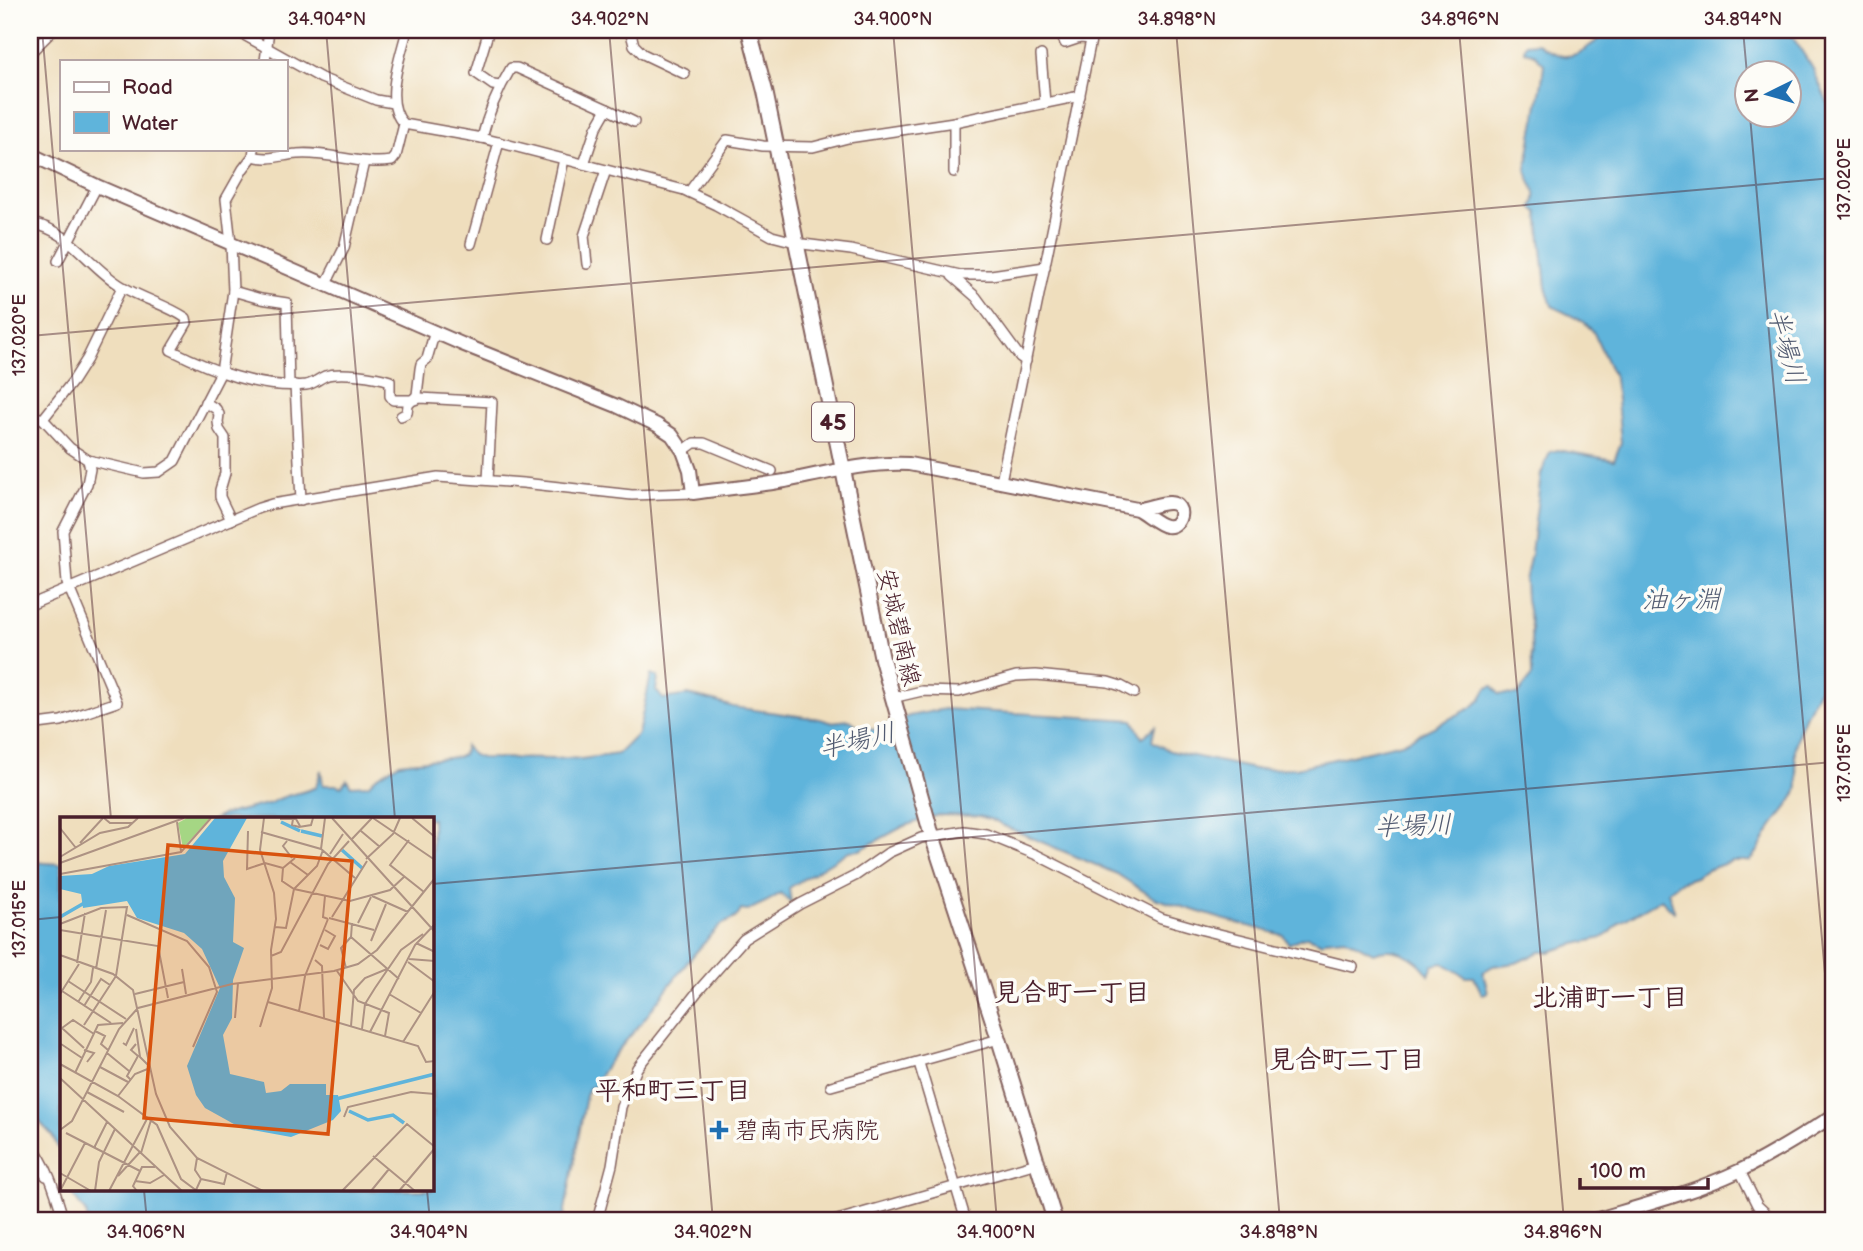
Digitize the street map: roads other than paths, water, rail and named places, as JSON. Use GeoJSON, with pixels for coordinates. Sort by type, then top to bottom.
{"type":"FeatureCollection","features":[{"type":"Feature","properties":{"kind":"main road","name":"安城碧南線"},"geometry":{"type":"LineString","coordinates":[[750,33],[765,90],[872,618],[892,698],[931,832],[1055,1221]]}},
{"type":"Feature","properties":{"kind":"street"},"geometry":{"type":"LineString","coordinates":[[30,53],[53,30]]}},
{"type":"Feature","properties":{"kind":"street"},"geometry":{"type":"LineString","coordinates":[[235,30],[321,78],[376,100],[393,103]]}},
{"type":"Feature","properties":{"kind":"street"},"geometry":{"type":"LineString","coordinates":[[265,60],[269,30]]}},
{"type":"Feature","properties":{"kind":"street"},"geometry":{"type":"LineString","coordinates":[[405,30],[393,92],[398,118],[404,124],[499,142],[689,192],[772,236],[796,243],[837,247],[948,273],[981,276],[1045,268]]}},
{"type":"Feature","properties":{"kind":"street"},"geometry":{"type":"LineString","coordinates":[[489,30],[476,74],[493,85],[500,86]]}},
{"type":"Feature","properties":{"kind":"street"},"geometry":{"type":"LineString","coordinates":[[630,30],[634,45],[643,54],[685,74]]}},
{"type":"Feature","properties":{"kind":"street"},"geometry":{"type":"LineString","coordinates":[[750,33],[762,34],[767,30]]}},
{"type":"Feature","properties":{"kind":"street"},"geometry":{"type":"LineString","coordinates":[[1002,481],[1092,34],[1065,43],[1059,30]]}},
{"type":"Feature","properties":{"kind":"street"},"geometry":{"type":"LineString","coordinates":[[1041,55],[1045,103]]}},
{"type":"Feature","properties":{"kind":"street"},"geometry":{"type":"LineString","coordinates":[[482,138],[500,86],[511,68],[517,68],[634,122]]}},
{"type":"Feature","properties":{"kind":"street"},"geometry":{"type":"LineString","coordinates":[[689,192],[727,141],[763,146],[813,147],[848,138],[954,122],[1080,96]]}},
{"type":"Feature","properties":{"kind":"street"},"geometry":{"type":"LineString","coordinates":[[583,164],[596,128],[607,109]]}},
{"type":"Feature","properties":{"kind":"street"},"geometry":{"type":"LineString","coordinates":[[954,122],[954,172]]}},
{"type":"Feature","properties":{"kind":"street"},"geometry":{"type":"LineString","coordinates":[[30,415],[43,419],[70,448],[88,460],[144,473],[164,470],[175,461],[221,372],[233,291],[226,199],[253,153],[273,158],[307,153],[364,162],[388,162],[394,159],[404,124]]}},
{"type":"Feature","properties":{"kind":"street"},"geometry":{"type":"LineString","coordinates":[[471,244],[499,142]]}},
{"type":"Feature","properties":{"kind":"street"},"geometry":{"type":"LineString","coordinates":[[30,154],[231,244],[657,425],[672,435],[683,451],[690,470],[693,493]]}},
{"type":"Feature","properties":{"kind":"street"},"geometry":{"type":"LineString","coordinates":[[547,240],[564,159]]}},
{"type":"Feature","properties":{"kind":"street"},"geometry":{"type":"LineString","coordinates":[[326,284],[344,248],[364,162]]}},
{"type":"Feature","properties":{"kind":"street"},"geometry":{"type":"LineString","coordinates":[[587,264],[584,237],[606,170]]}},
{"type":"Feature","properties":{"kind":"street"},"geometry":{"type":"LineString","coordinates":[[58,261],[97,186]]}},
{"type":"Feature","properties":{"kind":"street"},"geometry":{"type":"LineString","coordinates":[[30,223],[55,230],[122,287],[186,318],[187,323],[171,350],[221,372],[272,385],[314,383],[334,375],[382,378],[390,381],[390,396],[393,400],[420,398],[492,402],[488,480]]}},
{"type":"Feature","properties":{"kind":"street"},"geometry":{"type":"LineString","coordinates":[[948,273],[976,296],[1020,357],[1026,361]]}},
{"type":"Feature","properties":{"kind":"street"},"geometry":{"type":"LineString","coordinates":[[43,419],[87,359],[122,287]]}},
{"type":"Feature","properties":{"kind":"street"},"geometry":{"type":"LineString","coordinates":[[233,291],[287,303],[300,500]]}},
{"type":"Feature","properties":{"kind":"street"},"geometry":{"type":"LineString","coordinates":[[401,416],[407,413],[408,405],[417,395],[421,364],[427,359],[435,331]]}},
{"type":"Feature","properties":{"kind":"street"},"geometry":{"type":"LineString","coordinates":[[205,402],[219,414],[219,429],[225,438],[225,473],[220,497],[231,520]]}},
{"type":"Feature","properties":{"kind":"street"},"geometry":{"type":"LineString","coordinates":[[683,451],[694,443],[704,443],[772,471]]}},
{"type":"Feature","properties":{"kind":"street"},"geometry":{"type":"LineString","coordinates":[[30,725],[61,721],[117,702],[69,588],[63,531],[87,484],[90,469],[88,460]]}},
{"type":"Feature","properties":{"kind":"street"},"geometry":{"type":"LineString","coordinates":[[30,605],[265,506],[438,477],[632,495],[693,493],[764,484],[842,469],[909,464],[1138,509]]}},
{"type":"Feature","properties":{"kind":"street"},"geometry":{"type":"LineString","coordinates":[[892,698],[922,691],[959,692],[1007,678],[1036,675],[1108,682],[1134,693]]}},
{"type":"Feature","properties":{"kind":"street"},"geometry":{"type":"LineString","coordinates":[[597,1221],[612,1165],[621,1107],[637,1068],[721,963],[744,939],[800,904],[855,876],[888,853],[931,832],[964,831],[986,834],[1037,855],[1161,918],[1353,967]]}},
{"type":"Feature","properties":{"kind":"street"},"geometry":{"type":"LineString","coordinates":[[831,1086],[999,1039]]}},
{"type":"Feature","properties":{"kind":"street"},"geometry":{"type":"LineString","coordinates":[[919,1063],[966,1221]]}},
{"type":"Feature","properties":{"kind":"street"},"geometry":{"type":"LineString","coordinates":[[1591,1221],[1696,1189],[1740,1171],[1833,1116]]}},
{"type":"Feature","properties":{"kind":"street"},"geometry":{"type":"LineString","coordinates":[[30,1143],[42,1159],[52,1181],[64,1221]]}},
{"type":"Feature","properties":{"kind":"street"},"geometry":{"type":"LineString","coordinates":[[30,1156],[52,1181]]}},
{"type":"Feature","properties":{"kind":"street"},"geometry":{"type":"LineString","coordinates":[[834,1221],[1037,1163]]}},
{"type":"Feature","properties":{"kind":"street"},"geometry":{"type":"LineString","coordinates":[[1740,1171],[1757,1205],[1774,1221]]}},
{"type":"Feature","properties":{"kind":"water","name":"油ヶ淵"},"geometry":{"type":"Polygon","coordinates":[[[1602,30],[1788,30],[1812,67],[1833,114],[1833,665],[1807,713],[1796,742],[1797,790],[1750,861],[1732,861],[1680,882],[1668,891],[1675,913],[1661,899],[1619,923],[1602,938],[1540,952],[1516,963],[1493,966],[1483,972],[1488,993],[1482,994],[1474,977],[1466,977],[1443,963],[1433,965],[1429,975],[1418,963],[1404,954],[1389,950],[1373,953],[1345,938],[1325,940],[1322,943],[1306,937],[1289,944],[1283,935],[1154,898],[1117,874],[996,821],[979,816],[938,815],[904,826],[860,850],[849,851],[789,888],[791,903],[780,893],[747,911],[741,910],[735,918],[715,931],[610,1061],[594,1087],[589,1088],[563,1221],[88,1221],[72,1192],[434,1192],[434,817],[218,817],[316,787],[321,770],[323,785],[341,787],[347,780],[351,786],[368,785],[399,763],[457,757],[463,755],[465,746],[473,755],[481,758],[581,759],[618,754],[638,734],[651,675],[658,677],[656,690],[663,699],[688,695],[733,707],[830,722],[850,720],[860,727],[874,730],[909,716],[945,709],[1133,720],[1142,738],[1155,727],[1152,741],[1170,751],[1254,769],[1296,768],[1402,743],[1471,708],[1487,688],[1493,686],[1499,694],[1517,695],[1532,676],[1531,628],[1525,581],[1541,474],[1550,452],[1558,450],[1614,460],[1621,443],[1615,379],[1593,331],[1584,322],[1552,306],[1546,287],[1538,212],[1532,208],[1535,193],[1526,169],[1544,64],[1533,53],[1524,51],[1525,44],[1538,43],[1551,52],[1568,56],[1581,52],[1595,42],[1602,30]]]}},
{"type":"Feature","properties":{"kind":"water"},"geometry":{"type":"Polygon","coordinates":[[[30,862],[60,864],[60,1152],[52,1135],[30,1112],[30,862]]]}},
{"type":"Feature","properties":{"kind":"place","name":"碧南市民病院"},"geometry":{"type":"Point","coordinates":[719,1130]}},
{"type":"Feature","properties":{"kind":"district","name":"見合町一丁目"},"geometry":{"type":"Point","coordinates":[1072,992]}},
{"type":"Feature","properties":{"kind":"district","name":"北浦町一丁目"},"geometry":{"type":"Point","coordinates":[1610,997]}},
{"type":"Feature","properties":{"kind":"district","name":"見合町二丁目"},"geometry":{"type":"Point","coordinates":[1347,1059]}},
{"type":"Feature","properties":{"kind":"district","name":"平和町三丁目"},"geometry":{"type":"Point","coordinates":[673,1090]}},
{"type":"Feature","properties":{"kind":"water label","name":"半場川"},"geometry":{"type":"Point","coordinates":[1787,346]}},
{"type":"Feature","properties":{"kind":"water label","name":"半場川"},"geometry":{"type":"Point","coordinates":[857,740]}},
{"type":"Feature","properties":{"kind":"water label","name":"半場川"},"geometry":{"type":"Point","coordinates":[1413,825]}}]}
